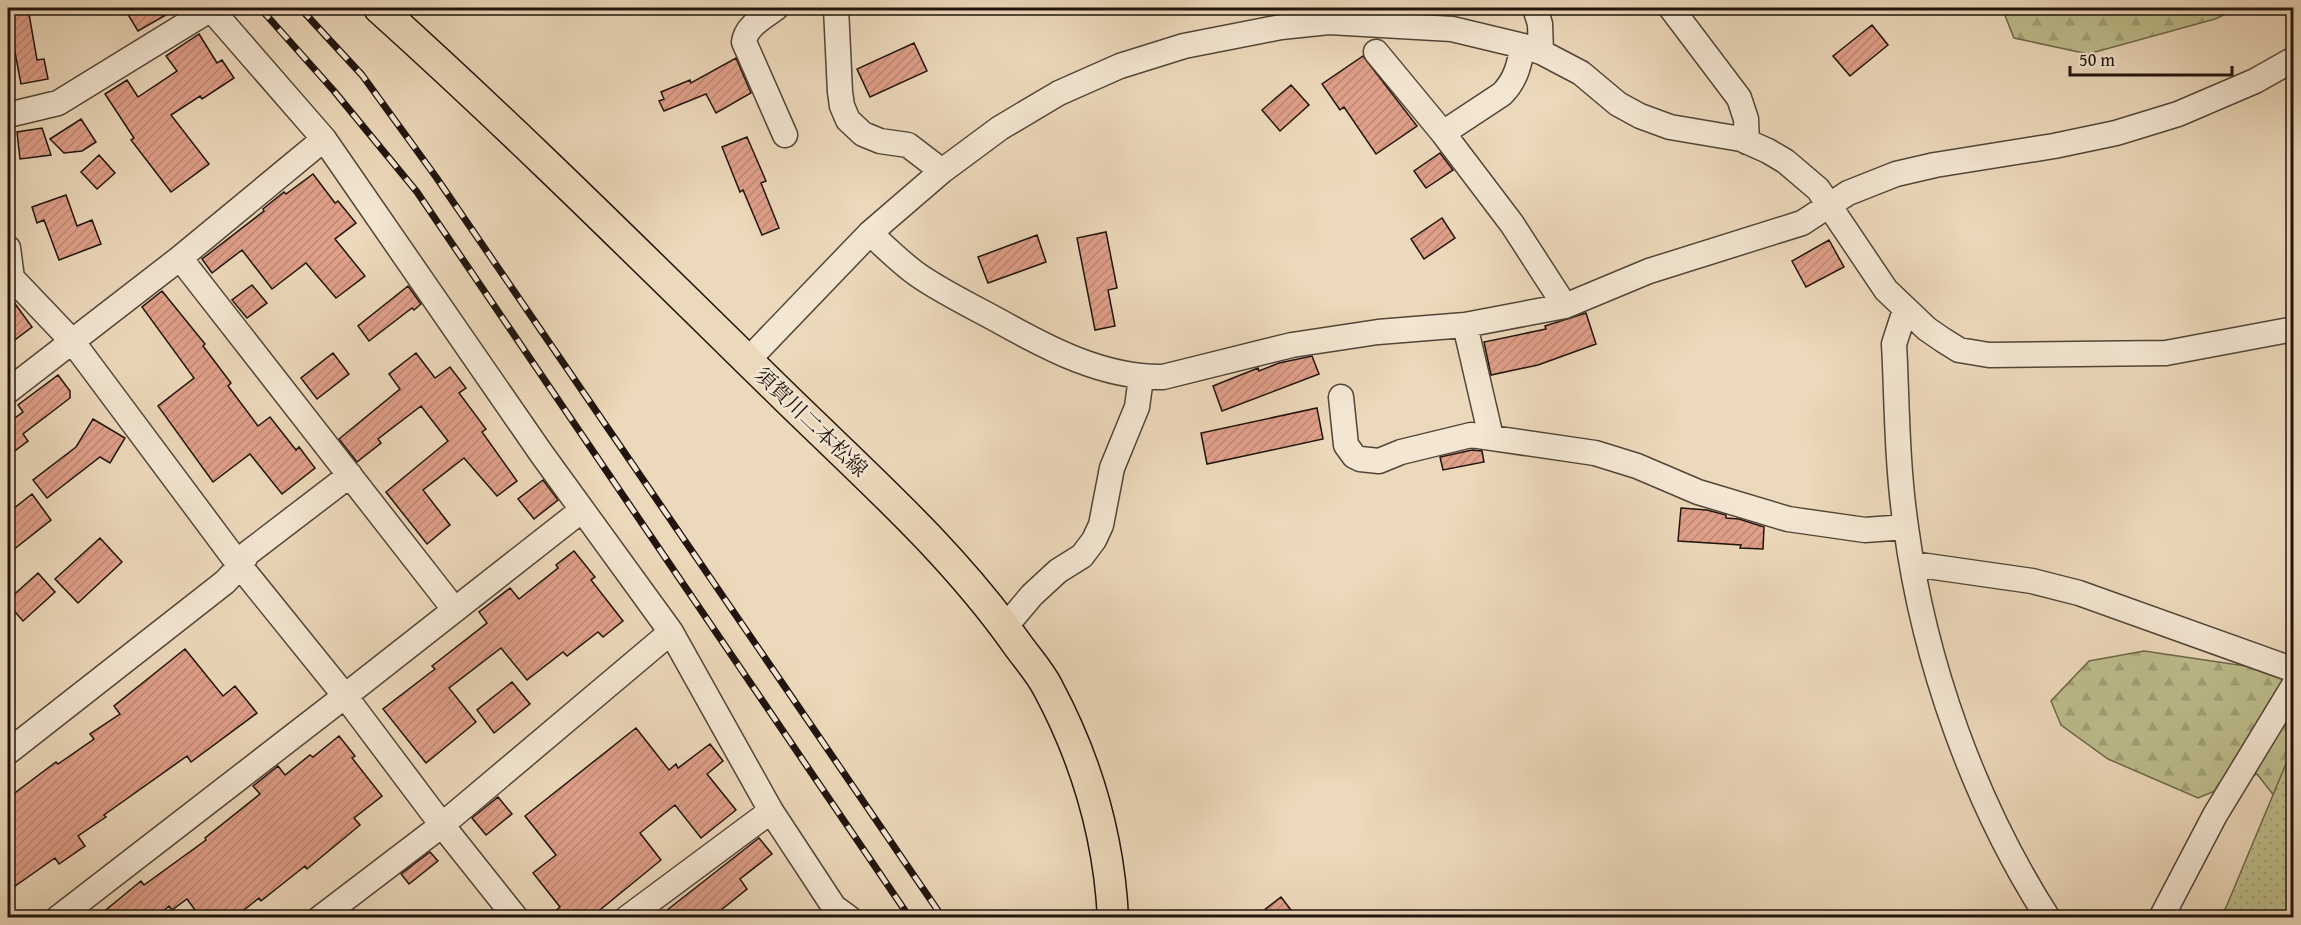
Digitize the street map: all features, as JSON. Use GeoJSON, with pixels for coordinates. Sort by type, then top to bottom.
{"type":"FeatureCollection","features":[{"type":"Feature","properties":{"kind":"main road","name":"須賀川二本松線"},"geometry":{"type":"LineString","coordinates":[[379,8],[471,91],[748,360],[967,578],[1047,686],[1079,753],[1093,795],[1112,893],[1113,918]]}},
{"type":"Feature","properties":{"kind":"street"},"geometry":{"type":"LineString","coordinates":[[8,115],[58,103],[211,8],[324,139],[582,510],[670,632],[771,811],[834,907],[849,918]]}},
{"type":"Feature","properties":{"kind":"street"},"geometry":{"type":"LineString","coordinates":[[776,8],[750,28],[745,34],[744,42],[785,135]]}},
{"type":"Feature","properties":{"kind":"street"},"geometry":{"type":"LineString","coordinates":[[836,8],[840,92],[842,106],[848,120],[863,134],[880,141],[908,145],[942,171]]}},
{"type":"Feature","properties":{"kind":"street"},"geometry":{"type":"LineString","coordinates":[[1443,134],[1502,94],[1510,86],[1532,49],[1540,24],[1535,8]]}},
{"type":"Feature","properties":{"kind":"street"},"geometry":{"type":"LineString","coordinates":[[1671,8],[1739,98],[1746,119],[1747,142]]}},
{"type":"Feature","properties":{"kind":"street"},"geometry":{"type":"LineString","coordinates":[[748,360],[870,233],[942,171],[1000,128],[1059,93],[1120,66],[1184,46],[1281,27],[1329,22],[1452,29],[1532,49],[1581,73],[1618,104],[1640,116],[1670,127],[1723,135],[1747,142],[1785,161],[1818,189],[1886,290],[1927,329],[1959,350],[1989,355],[2166,353],[2294,329]]}},
{"type":"Feature","properties":{"kind":"street"},"geometry":{"type":"LineString","coordinates":[[1376,52],[1512,224],[1565,306]]}},
{"type":"Feature","properties":{"kind":"street"},"geometry":{"type":"LineString","coordinates":[[870,233],[925,279],[1028,339],[1083,362],[1141,378],[1163,377],[1292,345],[1378,332],[1465,324],[1565,306],[1649,271],[1802,223],[1848,193],[1896,174],[1935,165],[2096,138],[2178,114],[2255,81],[2294,59]]}},
{"type":"Feature","properties":{"kind":"street"},"geometry":{"type":"LineString","coordinates":[[8,391],[180,258],[324,139]]}},
{"type":"Feature","properties":{"kind":"street"},"geometry":{"type":"LineString","coordinates":[[8,248],[10,278],[72,341],[240,566],[345,696],[442,825],[516,918]]}},
{"type":"Feature","properties":{"kind":"street"},"geometry":{"type":"LineString","coordinates":[[180,258],[454,609]]}},
{"type":"Feature","properties":{"kind":"street"},"geometry":{"type":"LineString","coordinates":[[1905,310],[1894,344],[1894,354],[1906,527],[1919,603],[1943,691],[1980,789],[2027,885],[2048,918]]}},
{"type":"Feature","properties":{"kind":"street"},"geometry":{"type":"LineString","coordinates":[[1465,324],[1491,437]]}},
{"type":"Feature","properties":{"kind":"street"},"geometry":{"type":"LineString","coordinates":[[1005,627],[1032,595],[1058,571],[1082,556],[1094,540],[1101,525],[1112,468],[1137,406],[1141,378]]}},
{"type":"Feature","properties":{"kind":"street"},"geometry":{"type":"LineString","coordinates":[[1341,397],[1346,445],[1354,456],[1360,459],[1379,461],[1401,452],[1471,435],[1491,437],[1595,453],[1637,466],[1698,492],[1788,519],[1865,530],[1906,527]]}},
{"type":"Feature","properties":{"kind":"street"},"geometry":{"type":"LineString","coordinates":[[8,752],[225,582],[240,566],[248,553],[350,475]]}},
{"type":"Feature","properties":{"kind":"street"},"geometry":{"type":"LineString","coordinates":[[58,918],[582,510]]}},
{"type":"Feature","properties":{"kind":"street"},"geometry":{"type":"LineString","coordinates":[[1913,564],[2032,580],[2079,593],[2294,670]]}},
{"type":"Feature","properties":{"kind":"street"},"geometry":{"type":"LineString","coordinates":[[320,918],[442,825],[670,632]]}},
{"type":"Feature","properties":{"kind":"street"},"geometry":{"type":"LineString","coordinates":[[2161,918],[2215,815],[2294,685]]}},
{"type":"Feature","properties":{"kind":"street"},"geometry":{"type":"LineString","coordinates":[[627,918],[771,811]]}},
{"type":"Feature","properties":{"kind":"green space"},"geometry":{"type":"Polygon","coordinates":[[[2002,8],[2239,8],[2215,19],[2088,54],[2014,38],[2002,8]]]}},
{"type":"Feature","properties":{"kind":"green space"},"geometry":{"type":"Polygon","coordinates":[[[2144,651],[2293,673],[2293,820],[2257,774],[2198,798],[2108,759],[2061,725],[2051,701],[2089,661],[2144,651]]]}},
{"type":"Feature","properties":{"kind":"green space"},"geometry":{"type":"Polygon","coordinates":[[[2293,747],[2293,917],[2221,917],[2227,905],[2293,747]]]}},
{"type":"Feature","properties":{"kind":"building"},"geometry":{"type":"Polygon","coordinates":[[[8,8],[28,8],[37,60],[44,59],[48,79],[21,84],[14,47],[8,49],[8,8]]]}},
{"type":"Feature","properties":{"kind":"building"},"geometry":{"type":"Polygon","coordinates":[[[124,8],[178,8],[138,31],[124,8]]]}},
{"type":"Feature","properties":{"kind":"building"},"geometry":{"type":"Polygon","coordinates":[[[1872,25],[1888,45],[1850,76],[1833,56],[1872,25]]]}},
{"type":"Feature","properties":{"kind":"building"},"geometry":{"type":"Polygon","coordinates":[[[199,34],[217,63],[222,60],[234,78],[202,99],[200,96],[171,115],[209,164],[171,192],[131,140],[134,138],[105,94],[127,80],[138,97],[177,71],[166,56],[199,34]]]}},
{"type":"Feature","properties":{"kind":"building"},"geometry":{"type":"Polygon","coordinates":[[[914,43],[927,71],[870,97],[857,69],[914,43]]]}},
{"type":"Feature","properties":{"kind":"building"},"geometry":{"type":"Polygon","coordinates":[[[1363,56],[1417,126],[1376,154],[1344,107],[1340,110],[1322,84],[1363,56]]]}},
{"type":"Feature","properties":{"kind":"building"},"geometry":{"type":"Polygon","coordinates":[[[736,58],[751,93],[716,113],[706,94],[664,111],[659,101],[664,99],[661,92],[690,80],[691,83],[736,58]]]}},
{"type":"Feature","properties":{"kind":"building"},"geometry":{"type":"Polygon","coordinates":[[[1291,85],[1309,105],[1280,131],[1262,110],[1291,85]]]}},
{"type":"Feature","properties":{"kind":"building"},"geometry":{"type":"Polygon","coordinates":[[[81,119],[96,142],[82,151],[64,153],[50,139],[81,119]]]}},
{"type":"Feature","properties":{"kind":"building"},"geometry":{"type":"Polygon","coordinates":[[[42,128],[51,155],[20,159],[17,132],[42,128]]]}},
{"type":"Feature","properties":{"kind":"building"},"geometry":{"type":"Polygon","coordinates":[[[747,137],[766,181],[761,183],[779,228],[762,235],[743,190],[740,192],[722,147],[747,137]]]}},
{"type":"Feature","properties":{"kind":"building"},"geometry":{"type":"Polygon","coordinates":[[[1440,153],[1453,170],[1426,188],[1414,171],[1440,153]]]}},
{"type":"Feature","properties":{"kind":"building"},"geometry":{"type":"Polygon","coordinates":[[[99,155],[115,173],[97,189],[81,172],[99,155]]]}},
{"type":"Feature","properties":{"kind":"building"},"geometry":{"type":"Polygon","coordinates":[[[313,174],[335,203],[338,201],[356,223],[335,239],[365,276],[336,298],[306,263],[272,289],[242,250],[212,273],[202,259],[264,211],[263,209],[284,192],[286,194],[313,174]]]}},
{"type":"Feature","properties":{"kind":"building"},"geometry":{"type":"Polygon","coordinates":[[[66,195],[77,226],[92,220],[101,244],[59,260],[44,220],[37,223],[32,207],[66,195]]]}},
{"type":"Feature","properties":{"kind":"building"},"geometry":{"type":"Polygon","coordinates":[[[1442,218],[1455,238],[1424,259],[1411,239],[1442,218]]]}},
{"type":"Feature","properties":{"kind":"building"},"geometry":{"type":"Polygon","coordinates":[[[1106,232],[1117,288],[1108,290],[1115,326],[1095,330],[1077,238],[1106,232]]]}},
{"type":"Feature","properties":{"kind":"building"},"geometry":{"type":"Polygon","coordinates":[[[1037,235],[1046,262],[988,283],[978,257],[1037,235]]]}},
{"type":"Feature","properties":{"kind":"building"},"geometry":{"type":"Polygon","coordinates":[[[1829,240],[1844,267],[1806,287],[1792,261],[1829,240]]]}},
{"type":"Feature","properties":{"kind":"building"},"geometry":{"type":"Polygon","coordinates":[[[252,285],[267,303],[247,318],[232,300],[252,285]]]}},
{"type":"Feature","properties":{"kind":"building"},"geometry":{"type":"Polygon","coordinates":[[[408,286],[421,304],[414,310],[412,308],[369,341],[358,326],[408,286]]]}},
{"type":"Feature","properties":{"kind":"building"},"geometry":{"type":"Polygon","coordinates":[[[162,291],[205,344],[203,346],[231,383],[228,386],[258,426],[270,417],[296,450],[299,447],[315,468],[282,494],[250,454],[213,482],[158,406],[194,378],[142,307],[162,291]]]}},
{"type":"Feature","properties":{"kind":"building"},"geometry":{"type":"Polygon","coordinates":[[[8,294],[32,327],[8,345],[8,294]]]}},
{"type":"Feature","properties":{"kind":"building"},"geometry":{"type":"Polygon","coordinates":[[[1586,313],[1596,344],[1538,365],[1491,375],[1484,342],[1546,329],[1545,326],[1586,313]]]}},
{"type":"Feature","properties":{"kind":"building"},"geometry":{"type":"Polygon","coordinates":[[[333,353],[349,374],[317,399],[301,378],[333,353]]]}},
{"type":"Feature","properties":{"kind":"building"},"geometry":{"type":"Polygon","coordinates":[[[416,353],[435,378],[450,367],[466,388],[459,393],[486,429],[482,432],[517,481],[497,496],[464,458],[423,490],[450,525],[427,544],[386,492],[448,441],[421,406],[378,439],[381,443],[357,462],[339,439],[400,389],[389,374],[416,353]]]}},
{"type":"Feature","properties":{"kind":"building"},"geometry":{"type":"Polygon","coordinates":[[[1312,356],[1319,374],[1222,411],[1213,386],[1258,368],[1259,371],[1279,363],[1312,356]]]}},
{"type":"Feature","properties":{"kind":"building"},"geometry":{"type":"Polygon","coordinates":[[[58,375],[70,391],[70,398],[23,434],[28,441],[8,456],[8,414],[12,420],[23,412],[18,405],[58,375]]]}},
{"type":"Feature","properties":{"kind":"building"},"geometry":{"type":"Polygon","coordinates":[[[1317,408],[1323,439],[1207,464],[1201,433],[1317,408]]]}},
{"type":"Feature","properties":{"kind":"building"},"geometry":{"type":"Polygon","coordinates":[[[93,419],[125,438],[110,463],[100,457],[47,498],[33,480],[76,447],[93,419]]]}},
{"type":"Feature","properties":{"kind":"building"},"geometry":{"type":"Polygon","coordinates":[[[1472,450],[1482,451],[1484,462],[1443,470],[1440,457],[1472,450]]]}},
{"type":"Feature","properties":{"kind":"building"},"geometry":{"type":"Polygon","coordinates":[[[543,480],[558,500],[534,519],[518,499],[543,480]]]}},
{"type":"Feature","properties":{"kind":"building"},"geometry":{"type":"Polygon","coordinates":[[[32,494],[51,520],[8,554],[8,513],[32,494]]]}},
{"type":"Feature","properties":{"kind":"building"},"geometry":{"type":"Polygon","coordinates":[[[1681,508],[1707,510],[1726,515],[1726,518],[1739,519],[1764,527],[1763,549],[1740,548],[1741,545],[1678,541],[1681,508]]]}},
{"type":"Feature","properties":{"kind":"building"},"geometry":{"type":"Polygon","coordinates":[[[100,538],[122,562],[78,603],[55,579],[100,538]]]}},
{"type":"Feature","properties":{"kind":"building"},"geometry":{"type":"Polygon","coordinates":[[[574,551],[595,577],[591,580],[623,621],[603,637],[598,632],[567,656],[563,652],[527,680],[501,648],[449,688],[476,722],[426,763],[383,709],[435,669],[432,666],[487,623],[479,612],[510,588],[519,599],[558,568],[556,565],[574,551]]]}},
{"type":"Feature","properties":{"kind":"building"},"geometry":{"type":"Polygon","coordinates":[[[38,573],[55,592],[23,621],[8,604],[8,600],[38,573]]]}},
{"type":"Feature","properties":{"kind":"building"},"geometry":{"type":"Polygon","coordinates":[[[185,649],[223,696],[235,686],[257,713],[191,762],[187,756],[104,815],[106,817],[78,836],[85,846],[59,864],[55,858],[8,891],[8,798],[56,762],[58,764],[94,739],[90,734],[120,714],[114,706],[185,649]]]}},
{"type":"Feature","properties":{"kind":"building"},"geometry":{"type":"Polygon","coordinates":[[[512,682],[530,704],[494,733],[477,710],[512,682]]]}},
{"type":"Feature","properties":{"kind":"building"},"geometry":{"type":"Polygon","coordinates":[[[636,728],[669,770],[676,764],[678,768],[710,744],[723,761],[707,774],[736,810],[701,838],[675,805],[640,833],[661,860],[590,918],[547,918],[560,907],[533,873],[556,855],[525,816],[636,728]]]}},
{"type":"Feature","properties":{"kind":"building"},"geometry":{"type":"Polygon","coordinates":[[[339,736],[355,756],[352,758],[382,796],[354,818],[360,825],[307,869],[305,866],[261,901],[259,898],[234,918],[201,918],[187,899],[172,910],[169,906],[155,918],[96,918],[141,881],[144,885],[206,840],[205,838],[260,794],[253,786],[278,766],[285,775],[310,755],[313,757],[339,736]]]}},
{"type":"Feature","properties":{"kind":"building"},"geometry":{"type":"Polygon","coordinates":[[[498,797],[512,814],[486,835],[472,818],[498,797]]]}},
{"type":"Feature","properties":{"kind":"building"},"geometry":{"type":"Polygon","coordinates":[[[759,838],[772,854],[740,879],[747,889],[711,918],[657,918],[759,838]]]}},
{"type":"Feature","properties":{"kind":"building"},"geometry":{"type":"Polygon","coordinates":[[[430,852],[438,861],[409,884],[401,874],[430,852]]]}},
{"type":"Feature","properties":{"kind":"building"},"geometry":{"type":"Polygon","coordinates":[[[1281,897],[1297,918],[1254,918],[1281,897]]]}},
{"type":"Feature","properties":{"kind":"railway"},"geometry":{"type":"LineString","coordinates":[[260,8],[334,91],[417,192],[910,918]]}},
{"type":"Feature","properties":{"kind":"railway"},"geometry":{"type":"LineString","coordinates":[[300,8],[362,75],[436,177],[943,918]]}}]}
